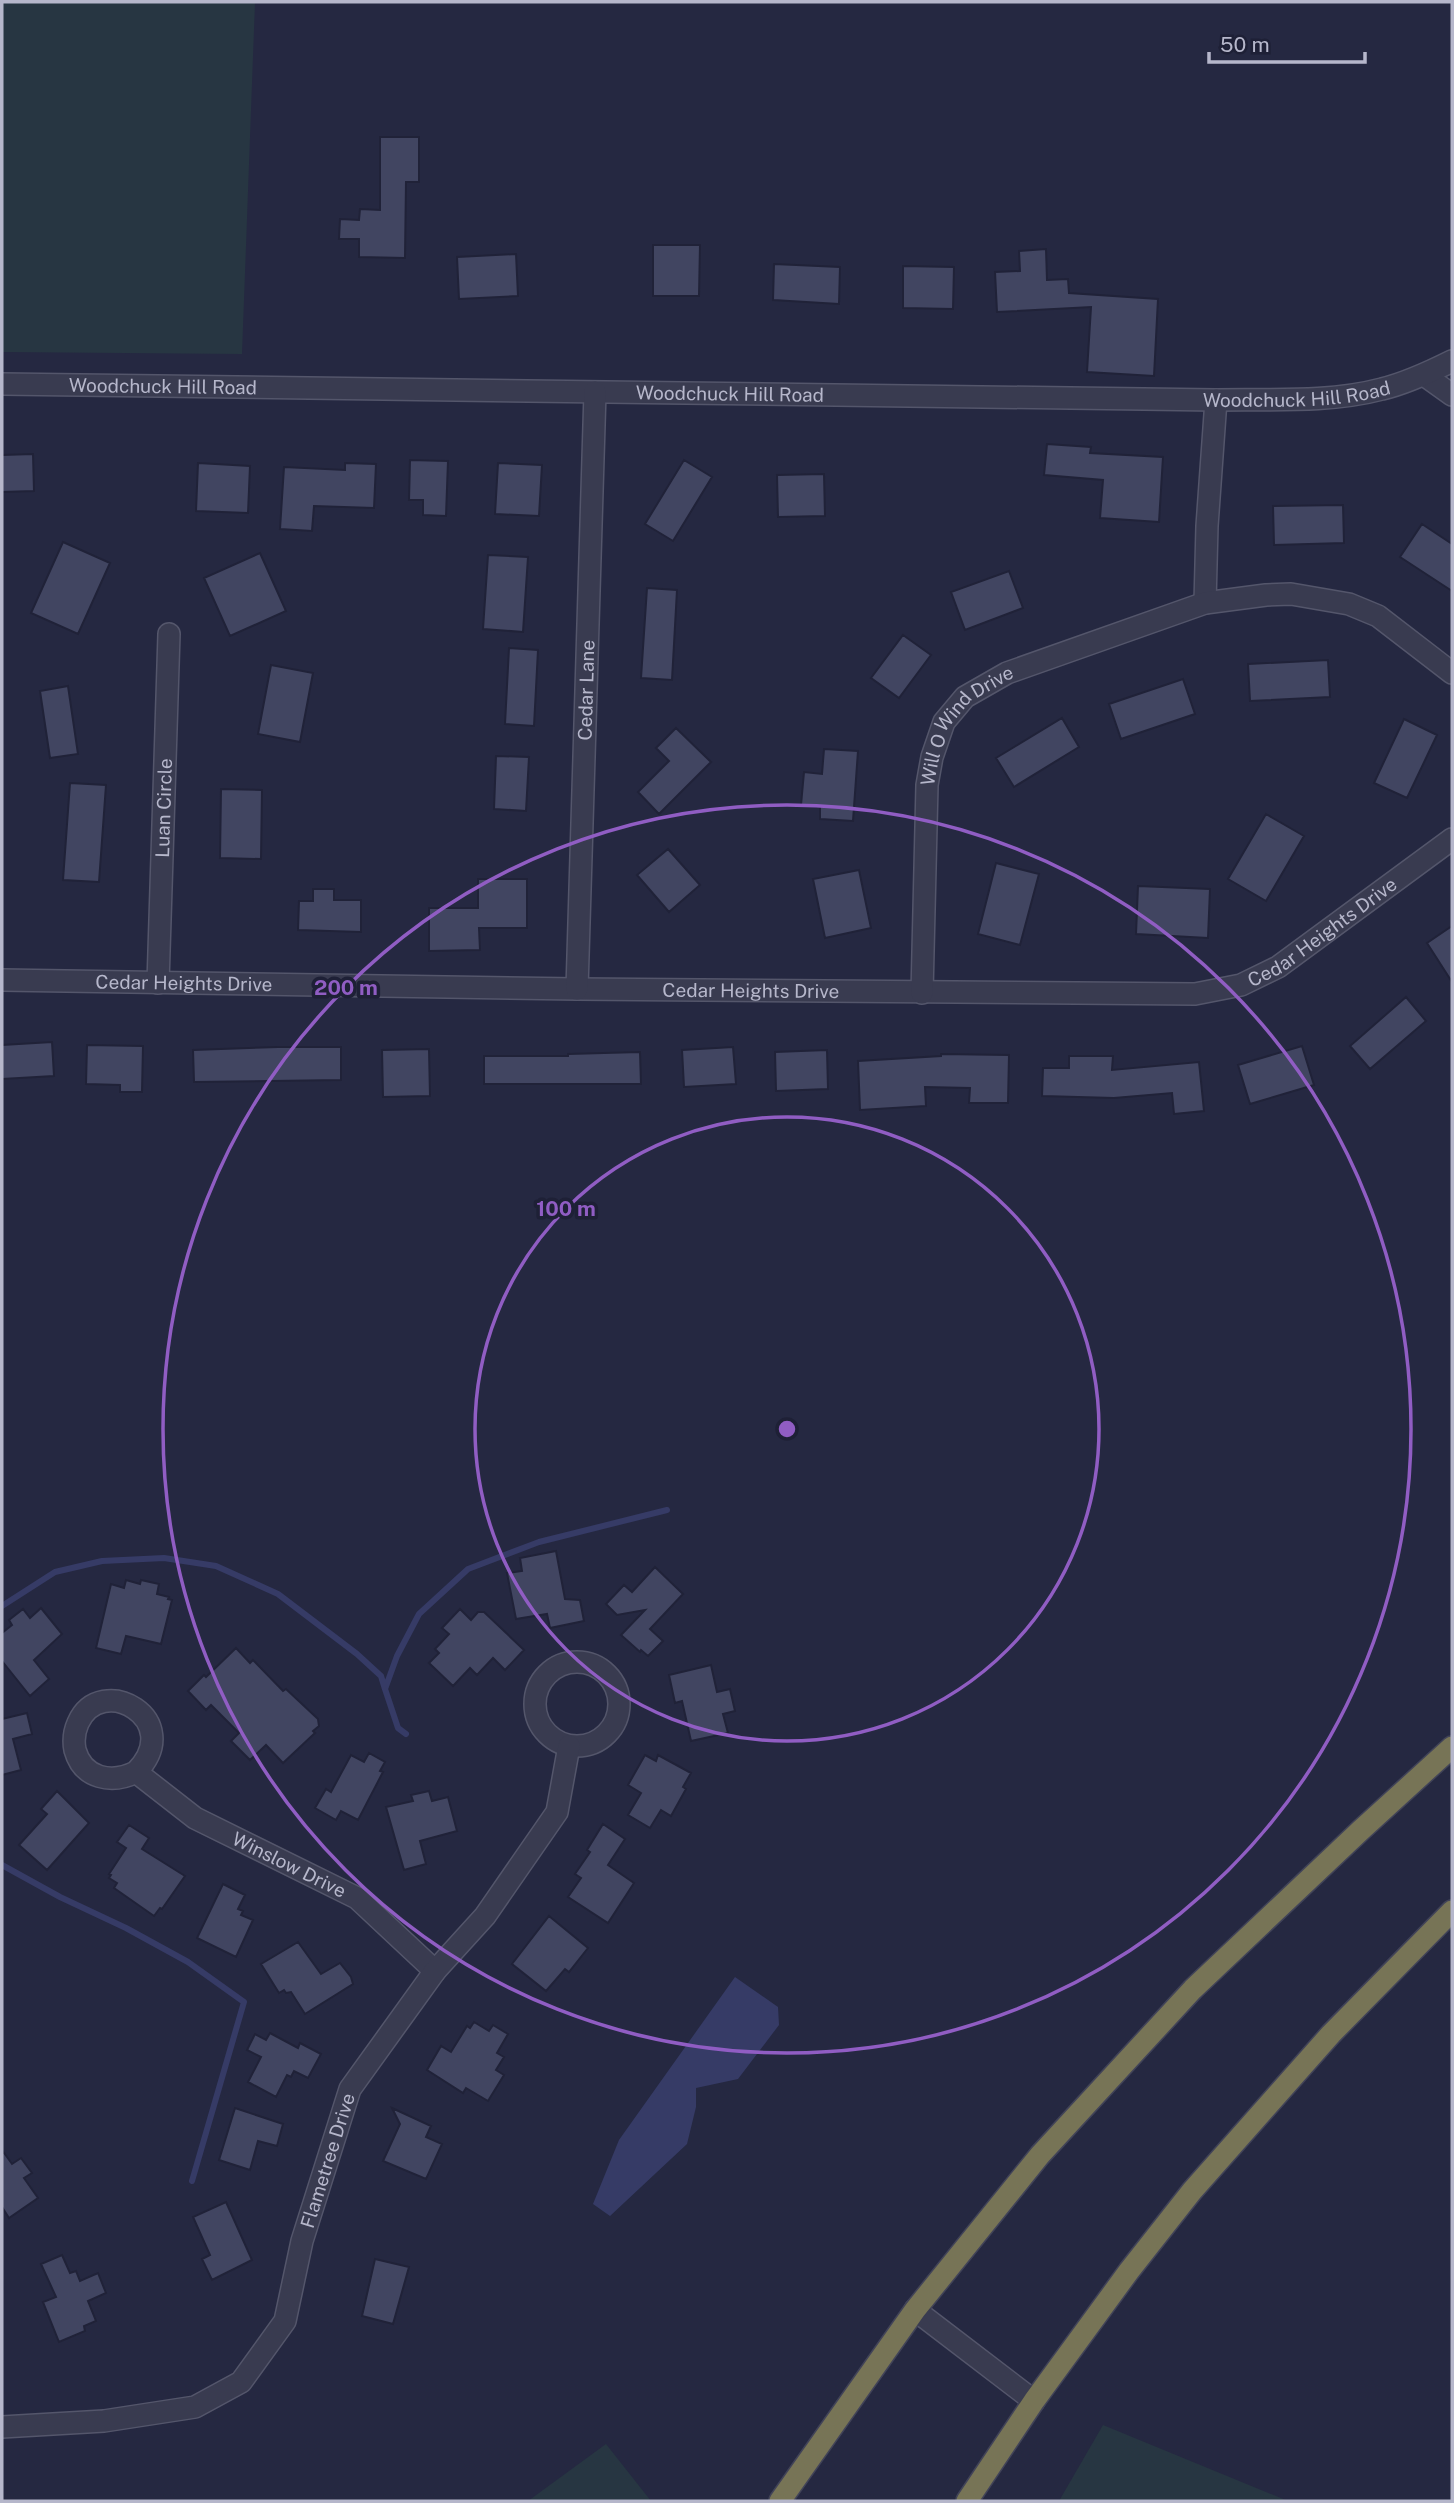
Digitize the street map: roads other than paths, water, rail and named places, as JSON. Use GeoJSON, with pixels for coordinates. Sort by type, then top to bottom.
{"type":"FeatureCollection","features":[{"type":"Feature","properties":{"kind":"highway"},"geometry":{"type":"LineString","coordinates":[[780,2501],[915,2310],[1040,2155],[1194,1989],[1452,1747]]}},
{"type":"Feature","properties":{"kind":"highway"},"geometry":{"type":"LineString","coordinates":[[967,2501],[1034,2401],[1129,2271],[1192,2191],[1331,2034],[1452,1911]]}},
{"type":"Feature","properties":{"kind":"street","name":"Woodchuck Hill Road"},"geometry":{"type":"LineString","coordinates":[[2,384],[1216,400],[1321,398],[1382,390],[1424,375],[1452,361]]}},
{"type":"Feature","properties":{"kind":"street"},"geometry":{"type":"LineString","coordinates":[[1424,375],[1452,395]]}},
{"type":"Feature","properties":{"kind":"street","name":"Cedar Lane"},"geometry":{"type":"LineString","coordinates":[[577,989],[595,391]]}},
{"type":"Feature","properties":{"kind":"street"},"geometry":{"type":"LineString","coordinates":[[1205,603],[1206,526],[1216,400]]}},
{"type":"Feature","properties":{"kind":"street","name":"Will O Wind Drive"},"geometry":{"type":"LineString","coordinates":[[922,993],[927,785],[932,757],[944,722],[965,697],[1007,673],[1205,603],[1266,595],[1291,594],[1349,604],[1378,617],[1452,673]]}},
{"type":"Feature","properties":{"kind":"street","name":"Luan Circle"},"geometry":{"type":"LineString","coordinates":[[158,984],[169,634]]}},
{"type":"Feature","properties":{"kind":"street","name":"Cedar Heights Drive"},"geometry":{"type":"LineString","coordinates":[[2,980],[577,989],[1195,994],[1241,985],[1278,967],[1452,839]]}},
{"type":"Feature","properties":{"kind":"street"},"geometry":{"type":"LineString","coordinates":[[571,1662],[586,1663],[604,1672],[614,1683],[619,1696],[619,1711],[614,1725],[605,1737],[583,1746],[569,1746],[555,1740],[539,1724],[535,1710],[536,1695],[541,1681],[557,1667],[571,1662]]}},
{"type":"Feature","properties":{"kind":"street","name":"Flametree Drive"},"geometry":{"type":"LineString","coordinates":[[2,2427],[104,2421],[195,2407],[241,2382],[285,2321],[302,2241],[350,2089],[435,1970],[485,1916],[557,1812],[569,1746]]}},
{"type":"Feature","properties":{"kind":"street","name":"Winslow Drive"},"geometry":{"type":"LineString","coordinates":[[136,1772],[195,1818],[357,1898],[435,1970]]}},
{"type":"Feature","properties":{"kind":"street"},"geometry":{"type":"LineString","coordinates":[[915,2310],[1034,2401]]}},
{"type":"Feature","properties":{"kind":"water"},"geometry":{"type":"Polygon","coordinates":[[[735,1977],[778,2007],[779,2025],[738,2079],[696,2088],[696,2107],[687,2144],[610,2216],[593,2204],[619,2140],[735,1977]]]}},
{"type":"Feature","properties":{"kind":"waterway"},"geometry":{"type":"LineString","coordinates":[[406,1734],[398,1728],[385,1689],[397,1656],[419,1614],[468,1569],[539,1542],[667,1510]]}},
{"type":"Feature","properties":{"kind":"waterway"},"geometry":{"type":"LineString","coordinates":[[2,1606],[55,1572],[102,1561],[164,1558],[216,1566],[278,1594],[357,1654],[381,1676],[385,1689]]}},
{"type":"Feature","properties":{"kind":"waterway"},"geometry":{"type":"LineString","coordinates":[[2,1865],[188,1962],[244,2002],[192,2181]]}}]}
